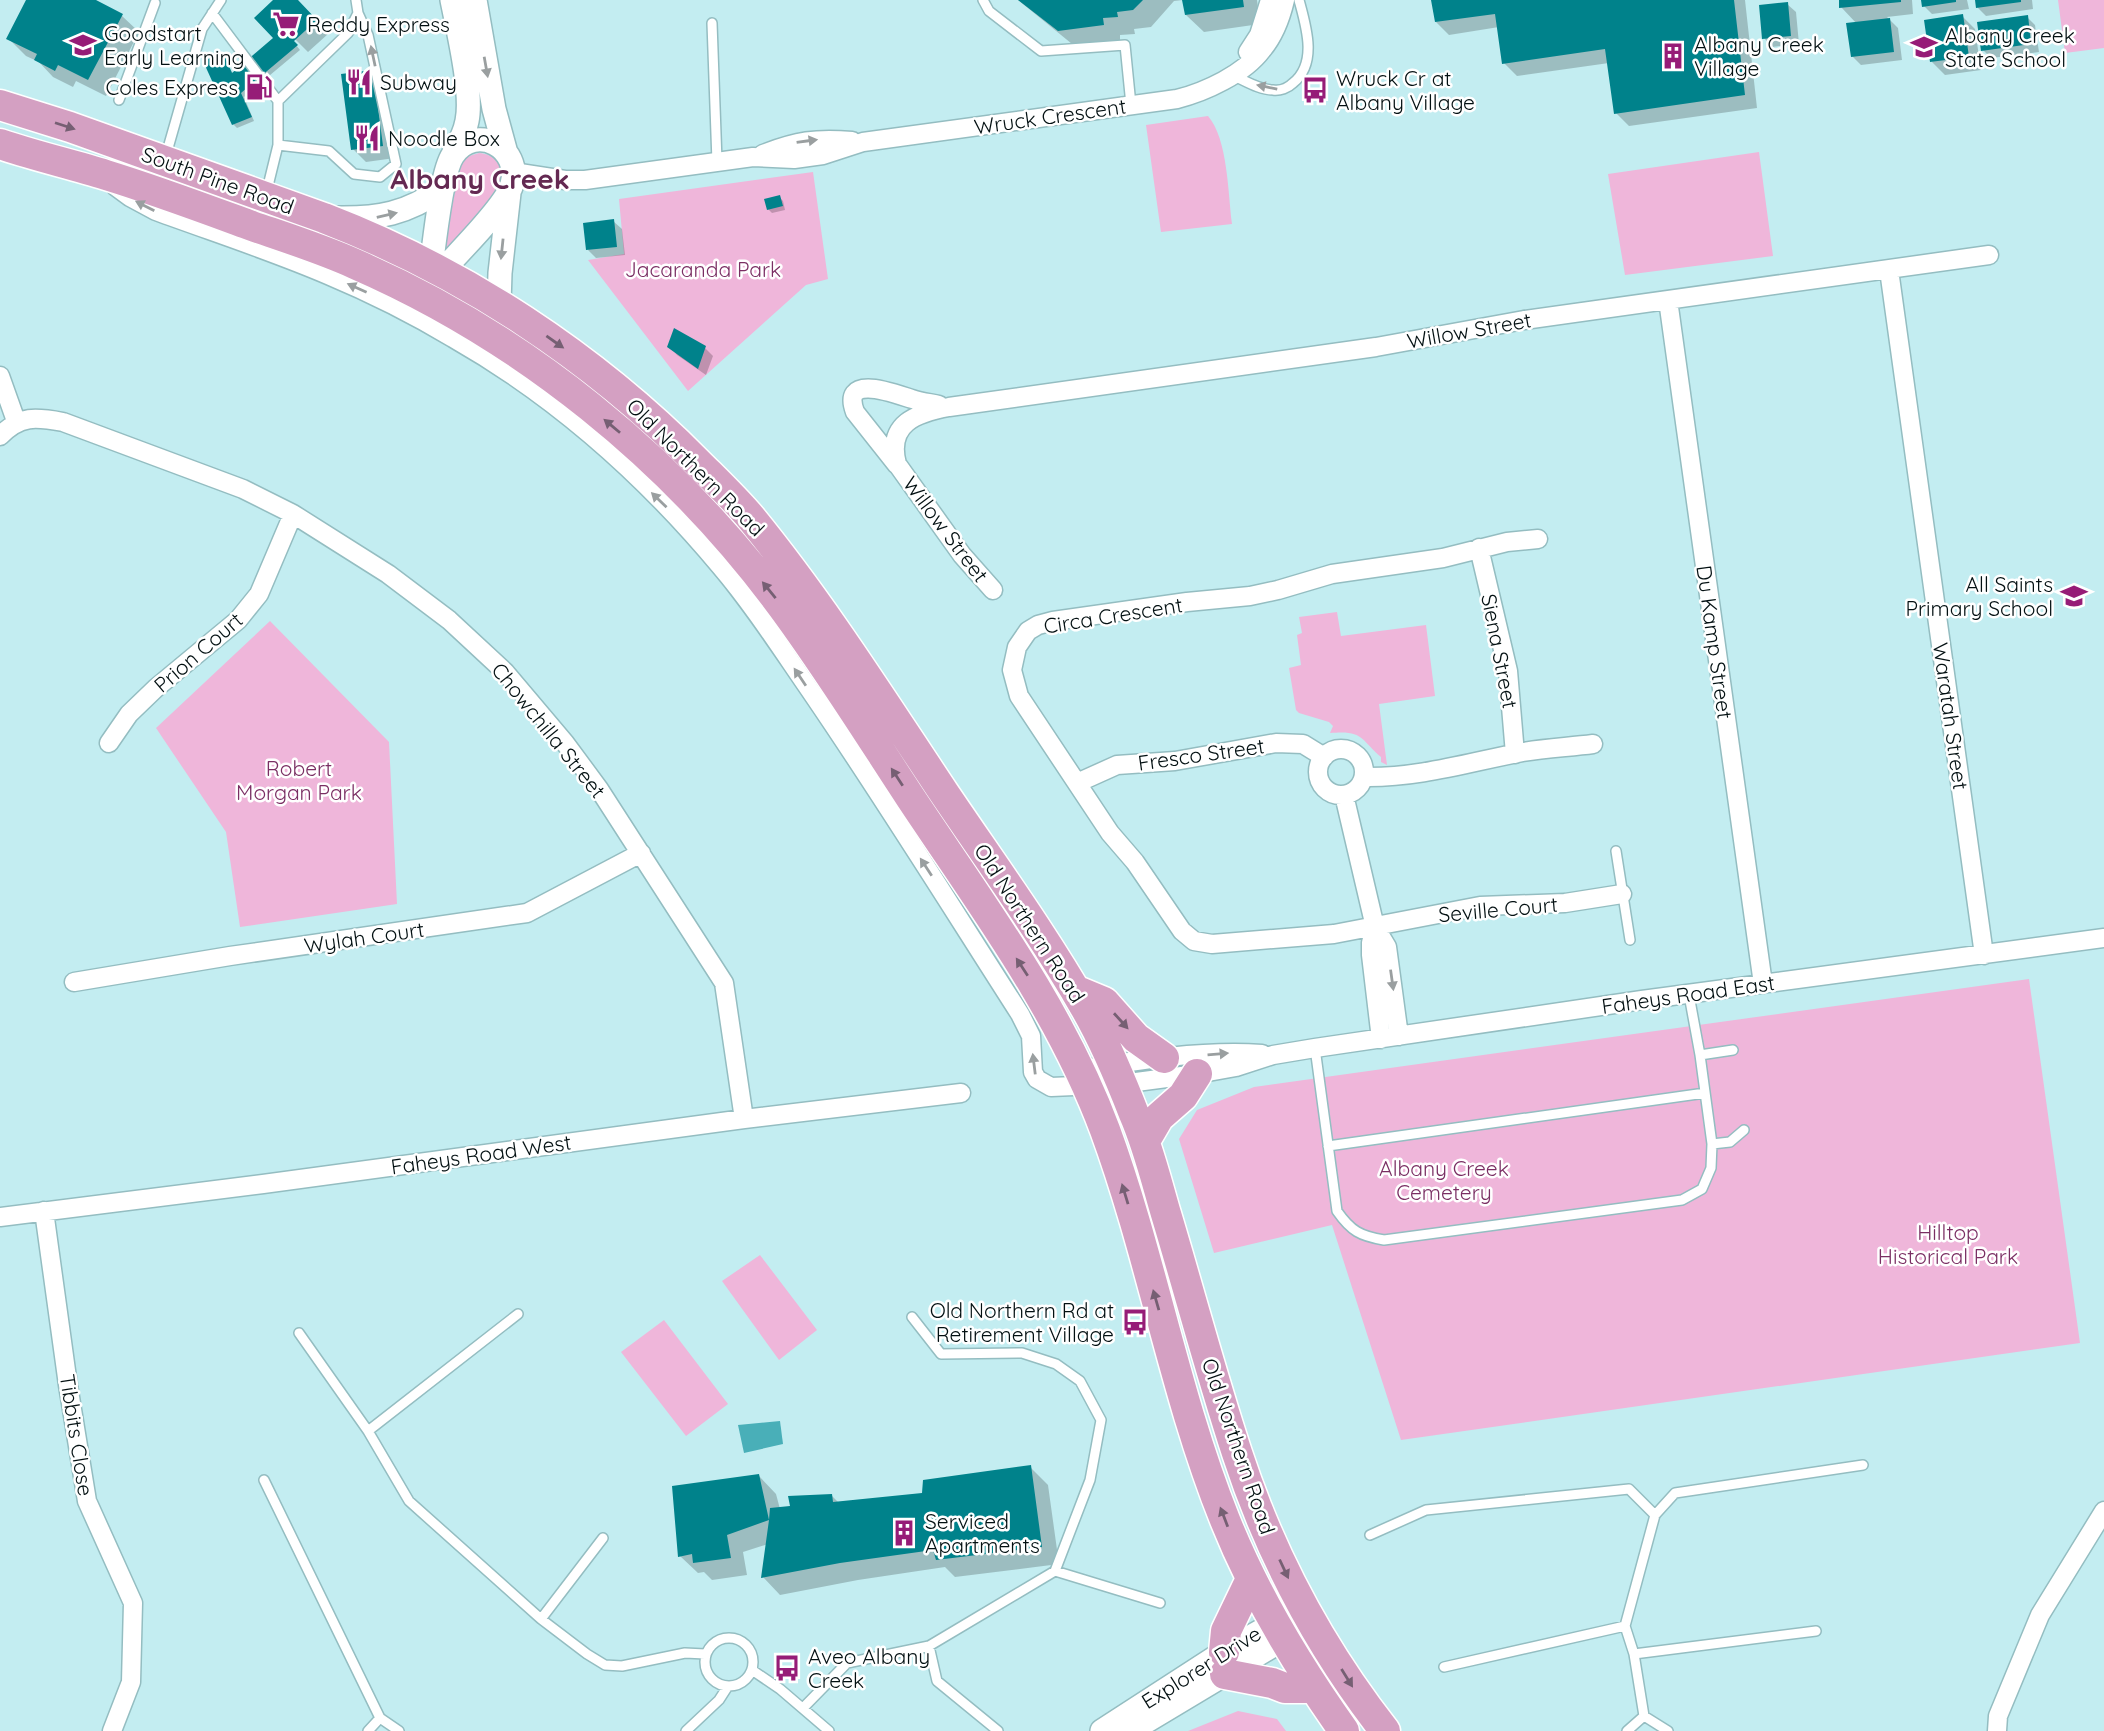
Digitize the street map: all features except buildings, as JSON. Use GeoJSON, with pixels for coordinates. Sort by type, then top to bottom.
{"type":"FeatureCollection","features":[{"type":"Feature","properties":{"kind":"highway","name":"South Pine Road"},"geometry":{"type":"LineString","coordinates":[[0,105],[354,263],[420,307]]}},
{"type":"Feature","properties":{"kind":"highway","name":"South Pine Road"},"geometry":{"type":"LineString","coordinates":[[2,147],[99,173],[159,176],[264,197],[362,233],[437,268]]}},
{"type":"Feature","properties":{"kind":"highway","name":"Old Northern Road"},"geometry":{"type":"LineString","coordinates":[[437,268],[499,304],[602,375],[673,439],[748,514],[803,585],[1026,914],[1088,1012],[1145,1141],[1236,1452],[1261,1517],[1308,1615],[1358,1696],[1385,1731]]}},
{"type":"Feature","properties":{"kind":"highway"},"geometry":{"type":"LineString","coordinates":[[420,307],[437,268]]}},
{"type":"Feature","properties":{"kind":"highway","name":"Old Northern Road"},"geometry":{"type":"LineString","coordinates":[[420,307],[501,343],[584,402],[652,459],[722,533],[781,604],[1040,995],[1083,1078],[1102,1124],[1122,1183],[1178,1378],[1226,1524],[1251,1580],[1279,1630],[1313,1688],[1344,1731]]}},
{"type":"Feature","properties":{"kind":"highway"},"geometry":{"type":"LineString","coordinates":[[1074,990],[1104,1002],[1136,1038],[1164,1058]]}},
{"type":"Feature","properties":{"kind":"highway"},"geometry":{"type":"LineString","coordinates":[[1145,1141],[1159,1117],[1183,1096],[1197,1074]]}},
{"type":"Feature","properties":{"kind":"highway"},"geometry":{"type":"LineString","coordinates":[[1251,1580],[1226,1631],[1225,1663],[1285,1688],[1313,1688]]}},
{"type":"Feature","properties":{"kind":"street"},"geometry":{"type":"LineString","coordinates":[[437,268],[443,188],[451,158],[464,133],[468,112],[452,0]]}},
{"type":"Feature","properties":{"kind":"street"},"geometry":{"type":"LineString","coordinates":[[475,0],[494,109],[509,173],[499,304]]}},
{"type":"Feature","properties":{"kind":"street","name":"Wruck Crescent"},"geometry":{"type":"LineString","coordinates":[[1232,75],[1259,35],[1270,0]]}},
{"type":"Feature","properties":{"kind":"street","name":"Wruck Crescent"},"geometry":{"type":"LineString","coordinates":[[509,173],[584,180],[753,158],[794,159],[823,155],[863,142],[1191,95],[1209,88],[1250,62],[1265,46],[1276,26],[1285,0]]}},
{"type":"Feature","properties":{"kind":"street"},"geometry":{"type":"LineString","coordinates":[[451,158],[463,144],[478,139],[491,142],[509,173]]}},
{"type":"Feature","properties":{"kind":"street","name":"South Pine Road"},"geometry":{"type":"LineString","coordinates":[[99,173],[143,205],[326,274],[376,296],[420,307]]}},
{"type":"Feature","properties":{"kind":"street"},"geometry":{"type":"LineString","coordinates":[[437,268],[509,173]]}},
{"type":"Feature","properties":{"kind":"street"},"geometry":{"type":"LineString","coordinates":[[324,218],[361,219],[390,215],[420,204],[443,188]]}},
{"type":"Feature","properties":{"kind":"street","name":"Willow Street"},"geometry":{"type":"LineString","coordinates":[[900,468],[894,445],[901,427],[918,414],[949,407],[1376,347],[1524,320],[1989,255]]}},
{"type":"Feature","properties":{"kind":"street","name":"Waratah Street"},"geometry":{"type":"LineString","coordinates":[[1889,270],[1984,955]]}},
{"type":"Feature","properties":{"kind":"street","name":"Du Kamp Street"},"geometry":{"type":"LineString","coordinates":[[1668,300],[1763,984]]}},
{"type":"Feature","properties":{"kind":"street"},"geometry":{"type":"LineString","coordinates":[[420,307],[455,338],[585,430],[674,515],[721,567],[750,604],[840,734],[1020,1014],[1031,1037],[1033,1072],[1037,1079],[1051,1087],[1083,1078]]}},
{"type":"Feature","properties":{"kind":"street"},"geometry":{"type":"LineString","coordinates":[[0,376],[16,421],[0,436]]}},
{"type":"Feature","properties":{"kind":"street","name":"Willow Street"},"geometry":{"type":"LineString","coordinates":[[949,407],[873,388],[856,393],[853,403],[855,412],[900,468],[962,555],[993,590]]}},
{"type":"Feature","properties":{"kind":"street","name":"Chowchilla Street"},"geometry":{"type":"LineString","coordinates":[[16,421],[39,418],[63,422],[243,489],[293,514],[388,574],[449,620],[505,672],[565,743],[599,789],[724,983],[744,1119]]}},
{"type":"Feature","properties":{"kind":"street","name":"Prion Court"},"geometry":{"type":"LineString","coordinates":[[108,743],[129,714],[156,688],[238,620],[259,594],[293,514]]}},
{"type":"Feature","properties":{"kind":"street","name":"Circa Crescent"},"geometry":{"type":"LineString","coordinates":[[1375,927],[1288,939],[1206,944],[1194,941],[1182,931],[1140,868],[1110,834],[1021,699],[1012,670],[1021,638],[1033,628],[1053,621],[1263,594],[1332,574],[1427,561],[1507,542],[1538,539]]}},
{"type":"Feature","properties":{"kind":"street","name":"Siena Street"},"geometry":{"type":"LineString","coordinates":[[1479,548],[1508,671],[1515,754]]}},
{"type":"Feature","properties":{"kind":"street","name":"Fresco Street"},"geometry":{"type":"LineString","coordinates":[[1077,783],[1117,765],[1175,761],[1276,743],[1303,744],[1324,757],[1337,750],[1352,752],[1362,763],[1364,777]]}},
{"type":"Feature","properties":{"kind":"street"},"geometry":{"type":"LineString","coordinates":[[1324,757],[1318,770],[1321,783],[1331,793],[1345,795],[1358,788],[1364,777],[1426,772],[1515,754],[1593,744]]}},
{"type":"Feature","properties":{"kind":"street"},"geometry":{"type":"LineString","coordinates":[[1345,795],[1349,823],[1375,927],[1387,947],[1399,1036]]}},
{"type":"Feature","properties":{"kind":"street","name":"Wylah Court"},"geometry":{"type":"LineString","coordinates":[[74,982],[230,956],[527,913],[641,853]]}},
{"type":"Feature","properties":{"kind":"street","name":"Seville Court"},"geometry":{"type":"LineString","coordinates":[[1375,927],[1467,907],[1565,903],[1622,894]]}},
{"type":"Feature","properties":{"kind":"street"},"geometry":{"type":"LineString","coordinates":[[1375,927],[1371,955],[1381,1039]]}},
{"type":"Feature","properties":{"kind":"street","name":"Faheys Road East"},"geometry":{"type":"LineString","coordinates":[[1083,1078],[1117,1074],[1197,1074],[1236,1067],[1273,1055],[1315,1048],[1642,1000],[2104,938]]}},
{"type":"Feature","properties":{"kind":"street","name":"Faheys Road East"},"geometry":{"type":"LineString","coordinates":[[1117,1074],[1164,1058],[1234,1052],[1273,1055]]}},
{"type":"Feature","properties":{"kind":"street","name":"Faheys Road West"},"geometry":{"type":"LineString","coordinates":[[0,1217],[961,1093]]}},
{"type":"Feature","properties":{"kind":"street","name":"Tibbits Close"},"geometry":{"type":"LineString","coordinates":[[44,1211],[87,1501],[133,1603],[131,1682],[112,1731]]}},
{"type":"Feature","properties":{"kind":"street"},"geometry":{"type":"LineString","coordinates":[[1997,1731],[1998,1716],[2040,1615],[2104,1511]]}},
{"type":"Feature","properties":{"kind":"street","name":"Explorer Drive"},"geometry":{"type":"LineString","coordinates":[[1101,1731],[1308,1615]]}},
{"type":"Feature","properties":{"kind":"street","name":"Explorer Drive"},"geometry":{"type":"LineString","coordinates":[[1130,1731],[1225,1663]]}},
{"type":"Feature","properties":{"kind":"lane"},"geometry":{"type":"LineString","coordinates":[[159,176],[202,29],[221,0]]}},
{"type":"Feature","properties":{"kind":"lane"},"geometry":{"type":"LineString","coordinates":[[278,145],[329,151],[354,174],[380,177],[396,164],[368,35],[358,13],[356,0]]}},
{"type":"Feature","properties":{"kind":"lane"},"geometry":{"type":"LineString","coordinates":[[983,0],[989,11],[1041,51],[1125,45],[1131,105]]}},
{"type":"Feature","properties":{"kind":"lane"},"geometry":{"type":"LineString","coordinates":[[1232,75],[1271,90],[1287,88],[1298,79],[1307,64],[1308,54],[1307,34],[1299,0]]}},
{"type":"Feature","properties":{"kind":"lane"},"geometry":{"type":"LineString","coordinates":[[119,100],[155,3]]}},
{"type":"Feature","properties":{"kind":"lane"},"geometry":{"type":"LineString","coordinates":[[212,13],[278,100],[278,145],[264,197]]}},
{"type":"Feature","properties":{"kind":"lane"},"geometry":{"type":"LineString","coordinates":[[278,100],[348,33],[358,13]]}},
{"type":"Feature","properties":{"kind":"lane"},"geometry":{"type":"LineString","coordinates":[[712,23],[717,162]]}},
{"type":"Feature","properties":{"kind":"lane"},"geometry":{"type":"LineString","coordinates":[[1616,851],[1630,940]]}},
{"type":"Feature","properties":{"kind":"lane"},"geometry":{"type":"LineString","coordinates":[[1315,1048],[1337,1211],[1348,1227],[1366,1237],[1384,1240],[1682,1200],[1702,1189],[1711,1168],[1712,1144],[1689,995]]}},
{"type":"Feature","properties":{"kind":"lane"},"geometry":{"type":"LineString","coordinates":[[1700,1055],[1733,1050]]}},
{"type":"Feature","properties":{"kind":"lane"},"geometry":{"type":"LineString","coordinates":[[1328,1146],[1705,1093]]}},
{"type":"Feature","properties":{"kind":"lane"},"geometry":{"type":"LineString","coordinates":[[1712,1144],[1730,1142],[1744,1130]]}},
{"type":"Feature","properties":{"kind":"lane"},"geometry":{"type":"LineString","coordinates":[[368,1431],[518,1314]]}},
{"type":"Feature","properties":{"kind":"lane"},"geometry":{"type":"LineString","coordinates":[[803,1708],[847,1663],[929,1646],[1055,1571],[1090,1480],[1101,1420],[1080,1381],[1056,1364],[1022,1353],[941,1354],[912,1317]]}},
{"type":"Feature","properties":{"kind":"lane"},"geometry":{"type":"LineString","coordinates":[[299,1333],[368,1431],[409,1501],[541,1619],[605,1665],[621,1666],[685,1653],[705,1654]]}},
{"type":"Feature","properties":{"kind":"lane"},"geometry":{"type":"LineString","coordinates":[[1668,1731],[1644,1716],[1634,1654],[1625,1626],[1655,1515],[1675,1493],[1863,1465]]}},
{"type":"Feature","properties":{"kind":"lane"},"geometry":{"type":"LineString","coordinates":[[264,1480],[380,1718],[399,1731]]}},
{"type":"Feature","properties":{"kind":"lane"},"geometry":{"type":"LineString","coordinates":[[1370,1535],[1426,1510],[1629,1489],[1655,1515]]}},
{"type":"Feature","properties":{"kind":"lane"},"geometry":{"type":"LineString","coordinates":[[541,1619],[603,1538]]}},
{"type":"Feature","properties":{"kind":"lane"},"geometry":{"type":"LineString","coordinates":[[1055,1571],[1160,1603]]}},
{"type":"Feature","properties":{"kind":"lane"},"geometry":{"type":"LineString","coordinates":[[1444,1667],[1625,1626]]}},
{"type":"Feature","properties":{"kind":"lane"},"geometry":{"type":"LineString","coordinates":[[1634,1654],[1816,1631]]}},
{"type":"Feature","properties":{"kind":"lane"},"geometry":{"type":"LineString","coordinates":[[735,1638],[750,1648],[752,1670],[744,1681],[737,1685],[716,1683],[704,1667],[705,1654],[717,1640],[735,1638]]}},
{"type":"Feature","properties":{"kind":"lane"},"geometry":{"type":"LineString","coordinates":[[929,1646],[937,1681],[998,1731]]}},
{"type":"Feature","properties":{"kind":"lane"},"geometry":{"type":"LineString","coordinates":[[752,1670],[780,1689],[829,1731]]}},
{"type":"Feature","properties":{"kind":"lane"},"geometry":{"type":"LineString","coordinates":[[686,1731],[719,1700],[728,1686]]}},
{"type":"Feature","properties":{"kind":"lane"},"geometry":{"type":"LineString","coordinates":[[1627,1731],[1644,1716]]}},
{"type":"Feature","properties":{"kind":"lane"},"geometry":{"type":"LineString","coordinates":[[368,1731],[380,1718]]}},
{"type":"Feature","properties":{"kind":"green space"},"geometry":{"type":"Polygon","coordinates":[[[2058,0],[2104,0],[2104,48],[2065,53],[2058,0]]]}},
{"type":"Feature","properties":{"kind":"green space"},"geometry":{"type":"Polygon","coordinates":[[[1208,116],[1220,138],[1232,224],[1161,232],[1146,125],[1208,116]]]}},
{"type":"Feature","properties":{"kind":"green space"},"geometry":{"type":"Polygon","coordinates":[[[1759,152],[1773,256],[1625,275],[1608,174],[1759,152]]]}},
{"type":"Feature","properties":{"kind":"green space"},"geometry":{"type":"Polygon","coordinates":[[[479,153],[492,157],[500,166],[502,178],[498,191],[447,253],[444,250],[459,169],[466,157],[479,153]]]}},
{"type":"Feature","properties":{"kind":"green space","name":"Jacaranda Park"},"geometry":{"type":"Polygon","coordinates":[[[813,172],[828,279],[806,285],[688,391],[588,260],[624,254],[619,199],[813,172]]]}},
{"type":"Feature","properties":{"kind":"green space"},"geometry":{"type":"Polygon","coordinates":[[[1337,612],[1341,636],[1426,625],[1435,696],[1379,704],[1387,765],[1381,762],[1381,757],[1360,737],[1349,733],[1330,733],[1333,726],[1329,722],[1296,710],[1289,668],[1301,665],[1297,635],[1302,633],[1299,617],[1337,612]]]}},
{"type":"Feature","properties":{"kind":"green space","name":"Robert Morgan Park"},"geometry":{"type":"Polygon","coordinates":[[[270,621],[389,742],[397,904],[240,927],[226,832],[156,728],[270,621]]]}},
{"type":"Feature","properties":{"kind":"green space"},"geometry":{"type":"Polygon","coordinates":[[[2029,979],[2080,1343],[1401,1440],[1332,1225],[1214,1253],[1179,1139],[1197,1110],[1254,1087],[2029,979]]]}},
{"type":"Feature","properties":{"kind":"green space"},"geometry":{"type":"Polygon","coordinates":[[[760,1255],[817,1330],[779,1360],[722,1281],[760,1255]]]}},
{"type":"Feature","properties":{"kind":"green space"},"geometry":{"type":"Polygon","coordinates":[[[664,1320],[728,1404],[686,1436],[621,1352],[664,1320]]]}},
{"type":"Feature","properties":{"kind":"green space"},"geometry":{"type":"Polygon","coordinates":[[[1238,1711],[1277,1719],[1286,1731],[1188,1731],[1238,1711]]]}},
{"type":"Feature","properties":{"kind":"water"},"geometry":{"type":"Polygon","coordinates":[[[780,1421],[783,1444],[744,1453],[738,1425],[780,1421]]]}},
{"type":"Feature","properties":{"kind":"place","name":"Reddy Express"},"geometry":{"type":"Point","coordinates":[286,24]}},
{"type":"Feature","properties":{"kind":"place","name":"Goodstart Early Learning"},"geometry":{"type":"Point","coordinates":[83,45]}},
{"type":"Feature","properties":{"kind":"place","name":"Albany Creek State School"},"geometry":{"type":"Point","coordinates":[1924,47]}},
{"type":"Feature","properties":{"kind":"place","name":"Albany Creek Village"},"geometry":{"type":"Point","coordinates":[1673,56]}},
{"type":"Feature","properties":{"kind":"place","name":"Subway"},"geometry":{"type":"Point","coordinates":[359,82]}},
{"type":"Feature","properties":{"kind":"place","name":"Coles Express"},"geometry":{"type":"Point","coordinates":[259,87]}},
{"type":"Feature","properties":{"kind":"place","name":"Wruck Cr at Albany Village"},"geometry":{"type":"Point","coordinates":[1315,90]}},
{"type":"Feature","properties":{"kind":"place","name":"Noodle Box"},"geometry":{"type":"Point","coordinates":[367,138]}},
{"type":"Feature","properties":{"kind":"place","name":"All Saints Primary School"},"geometry":{"type":"Point","coordinates":[2074,596]}},
{"type":"Feature","properties":{"kind":"place","name":"Old Northern Rd at Retirement Village"},"geometry":{"type":"Point","coordinates":[1135,1322]}},
{"type":"Feature","properties":{"kind":"place","name":"Serviced Apartments"},"geometry":{"type":"Point","coordinates":[904,1533]}},
{"type":"Feature","properties":{"kind":"place","name":"Aveo Albany Creek"},"geometry":{"type":"Point","coordinates":[787,1668]}},
{"type":"Feature","properties":{"kind":"district","name":"Albany Creek"},"geometry":{"type":"Point","coordinates":[480,178]}},
{"type":"Feature","properties":{"kind":"park label","name":"Albany Creek Cemetery"},"geometry":{"type":"Point","coordinates":[1444,1180]}},
{"type":"Feature","properties":{"kind":"park label","name":"Hilltop Historical Park"},"geometry":{"type":"Point","coordinates":[1948,1244]}}]}
